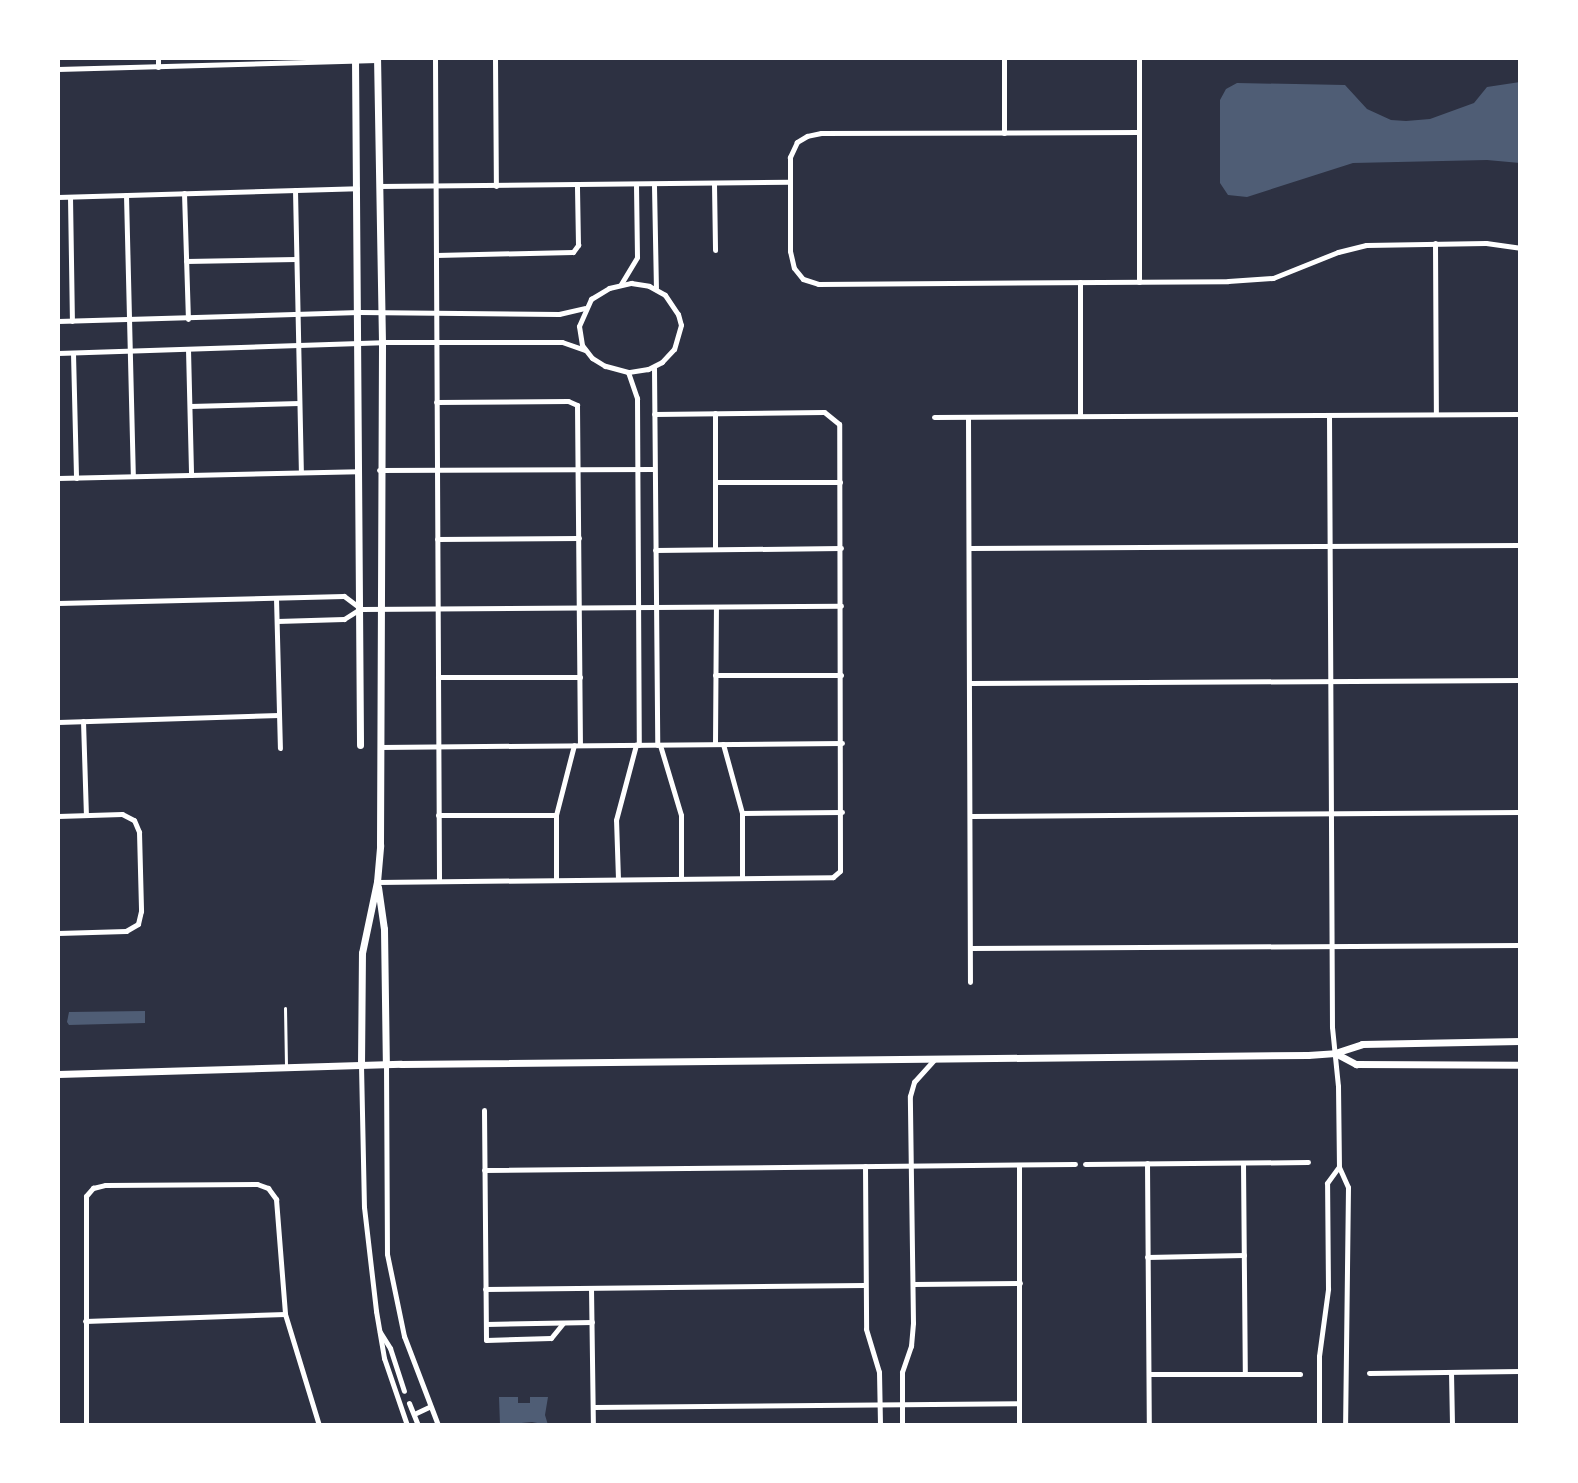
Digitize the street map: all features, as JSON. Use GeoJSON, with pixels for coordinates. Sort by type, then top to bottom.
{"type":"FeatureCollection","features":[{"type":"Feature","properties":{"kind":"street"},"geometry":{"type":"LineString","coordinates":[[158,58],[158,67]]}},
{"type":"Feature","properties":{"kind":"street"},"geometry":{"type":"LineString","coordinates":[[435,58],[439,881]]}},
{"type":"Feature","properties":{"kind":"street"},"geometry":{"type":"LineString","coordinates":[[495,58],[496,186]]}},
{"type":"Feature","properties":{"kind":"street"},"geometry":{"type":"LineString","coordinates":[[1004,58],[1004,133]]}},
{"type":"Feature","properties":{"kind":"street"},"geometry":{"type":"LineString","coordinates":[[1139,58],[1139,282]]}},
{"type":"Feature","properties":{"kind":"street"},"geometry":{"type":"LineString","coordinates":[[355,59],[360,745]]}},
{"type":"Feature","properties":{"kind":"street"},"geometry":{"type":"LineString","coordinates":[[58,69],[377,59],[382,342],[377,882],[384,929],[387,1254],[399,1317],[438,1425]]}},
{"type":"Feature","properties":{"kind":"street"},"geometry":{"type":"LineString","coordinates":[[1139,132],[821,133],[801,139],[790,157],[790,251],[798,275],[818,284],[1260,280],[1286,274],[1353,248],[1435,243],[1486,243],[1520,248]]}},
{"type":"Feature","properties":{"kind":"street"},"geometry":{"type":"LineString","coordinates":[[379,186],[654,186],[790,182]]}},
{"type":"Feature","properties":{"kind":"street"},"geometry":{"type":"LineString","coordinates":[[714,184],[715,250]]}},
{"type":"Feature","properties":{"kind":"street"},"geometry":{"type":"LineString","coordinates":[[436,255],[573,252],[578,245],[577,185]]}},
{"type":"Feature","properties":{"kind":"street"},"geometry":{"type":"LineString","coordinates":[[58,321],[188,319],[298,312],[559,314],[584,308],[600,293],[621,284],[633,269],[637,257],[636,186]]}},
{"type":"Feature","properties":{"kind":"street"},"geometry":{"type":"LineString","coordinates":[[654,186],[656,289]]}},
{"type":"Feature","properties":{"kind":"street"},"geometry":{"type":"LineString","coordinates":[[58,197],[358,188]]}},
{"type":"Feature","properties":{"kind":"street"},"geometry":{"type":"LineString","coordinates":[[295,190],[301,472]]}},
{"type":"Feature","properties":{"kind":"street"},"geometry":{"type":"LineString","coordinates":[[184,193],[188,319]]}},
{"type":"Feature","properties":{"kind":"street"},"geometry":{"type":"LineString","coordinates":[[126,195],[133,476]]}},
{"type":"Feature","properties":{"kind":"street"},"geometry":{"type":"LineString","coordinates":[[70,197],[72,321]]}},
{"type":"Feature","properties":{"kind":"street"},"geometry":{"type":"LineString","coordinates":[[1435,243],[1436,414]]}},
{"type":"Feature","properties":{"kind":"street"},"geometry":{"type":"LineString","coordinates":[[186,261],[296,259]]}},
{"type":"Feature","properties":{"kind":"street"},"geometry":{"type":"LineString","coordinates":[[1080,282],[1080,416]]}},
{"type":"Feature","properties":{"kind":"street"},"geometry":{"type":"LineString","coordinates":[[58,353],[298,348],[359,342],[562,342],[585,350],[605,366],[628,372],[654,368],[674,349],[681,325],[672,302],[656,289],[621,284]]}},
{"type":"Feature","properties":{"kind":"street"},"geometry":{"type":"LineString","coordinates":[[584,308],[579,326],[585,350]]}},
{"type":"Feature","properties":{"kind":"street"},"geometry":{"type":"LineString","coordinates":[[188,349],[191,475]]}},
{"type":"Feature","properties":{"kind":"street"},"geometry":{"type":"LineString","coordinates":[[73,353],[76,478]]}},
{"type":"Feature","properties":{"kind":"street"},"geometry":{"type":"LineString","coordinates":[[654,368],[655,550],[659,607],[658,745],[681,815],[681,878]]}},
{"type":"Feature","properties":{"kind":"street"},"geometry":{"type":"LineString","coordinates":[[618,879],[616,820],[638,745],[637,398],[628,372]]}},
{"type":"Feature","properties":{"kind":"street"},"geometry":{"type":"LineString","coordinates":[[436,402],[573,402],[578,410],[580,677],[577,745],[556,815],[556,879]]}},
{"type":"Feature","properties":{"kind":"street"},"geometry":{"type":"LineString","coordinates":[[190,406],[299,403]]}},
{"type":"Feature","properties":{"kind":"street"},"geometry":{"type":"LineString","coordinates":[[377,882],[839,874],[842,743],[838,421],[824,412],[654,414]]}},
{"type":"Feature","properties":{"kind":"street"},"geometry":{"type":"LineString","coordinates":[[715,413],[715,549]]}},
{"type":"Feature","properties":{"kind":"street"},"geometry":{"type":"LineString","coordinates":[[934,417],[1520,414]]}},
{"type":"Feature","properties":{"kind":"street"},"geometry":{"type":"LineString","coordinates":[[1329,415],[1332,946],[1339,1167],[1348,1187],[1345,1425]]}},
{"type":"Feature","properties":{"kind":"street"},"geometry":{"type":"LineString","coordinates":[[968,417],[970,982]]}},
{"type":"Feature","properties":{"kind":"street"},"geometry":{"type":"LineString","coordinates":[[379,470],[654,469]]}},
{"type":"Feature","properties":{"kind":"street"},"geometry":{"type":"LineString","coordinates":[[58,478],[359,471]]}},
{"type":"Feature","properties":{"kind":"street"},"geometry":{"type":"LineString","coordinates":[[715,482],[840,482]]}},
{"type":"Feature","properties":{"kind":"street"},"geometry":{"type":"LineString","coordinates":[[437,539],[579,538]]}},
{"type":"Feature","properties":{"kind":"street"},"geometry":{"type":"LineString","coordinates":[[969,548],[1520,545]]}},
{"type":"Feature","properties":{"kind":"street"},"geometry":{"type":"LineString","coordinates":[[655,550],[841,548]]}},
{"type":"Feature","properties":{"kind":"street"},"geometry":{"type":"LineString","coordinates":[[58,603],[344,596],[361,609]]}},
{"type":"Feature","properties":{"kind":"street"},"geometry":{"type":"LineString","coordinates":[[276,598],[280,748]]}},
{"type":"Feature","properties":{"kind":"street"},"geometry":{"type":"LineString","coordinates":[[277,621],[344,619],[361,609],[841,606]]}},
{"type":"Feature","properties":{"kind":"street"},"geometry":{"type":"LineString","coordinates":[[715,744],[716,607]]}},
{"type":"Feature","properties":{"kind":"street"},"geometry":{"type":"LineString","coordinates":[[715,675],[841,675]]}},
{"type":"Feature","properties":{"kind":"street"},"geometry":{"type":"LineString","coordinates":[[438,677],[580,677]]}},
{"type":"Feature","properties":{"kind":"street"},"geometry":{"type":"LineString","coordinates":[[970,683],[1520,680]]}},
{"type":"Feature","properties":{"kind":"street"},"geometry":{"type":"LineString","coordinates":[[58,722],[279,715]]}},
{"type":"Feature","properties":{"kind":"street"},"geometry":{"type":"LineString","coordinates":[[83,721],[86,815]]}},
{"type":"Feature","properties":{"kind":"street"},"geometry":{"type":"LineString","coordinates":[[380,747],[842,743]]}},
{"type":"Feature","properties":{"kind":"street"},"geometry":{"type":"LineString","coordinates":[[723,744],[742,813],[742,878]]}},
{"type":"Feature","properties":{"kind":"street"},"geometry":{"type":"LineString","coordinates":[[742,813],[842,812]]}},
{"type":"Feature","properties":{"kind":"street"},"geometry":{"type":"LineString","coordinates":[[970,816],[1520,812]]}},
{"type":"Feature","properties":{"kind":"street"},"geometry":{"type":"LineString","coordinates":[[58,816],[122,814],[131,818],[139,832],[141,911],[138,924],[126,931],[58,933]]}},
{"type":"Feature","properties":{"kind":"street"},"geometry":{"type":"LineString","coordinates":[[438,815],[556,815]]}},
{"type":"Feature","properties":{"kind":"street"},"geometry":{"type":"LineString","coordinates":[[377,882],[361,963],[364,1207],[378,1327],[407,1425]]}},
{"type":"Feature","properties":{"kind":"street"},"geometry":{"type":"LineString","coordinates":[[970,948],[1520,945]]}},
{"type":"Feature","properties":{"kind":"street"},"geometry":{"type":"LineString","coordinates":[[58,1074],[386,1064],[1335,1053],[1362,1044],[1520,1041]]}},
{"type":"Feature","properties":{"kind":"street"},"geometry":{"type":"LineString","coordinates":[[1335,1053],[1356,1064],[1520,1065]]}},
{"type":"Feature","properties":{"kind":"street"},"geometry":{"type":"LineString","coordinates":[[902,1425],[902,1372],[912,1339],[910,1094],[917,1079],[934,1060]]}},
{"type":"Feature","properties":{"kind":"street"},"geometry":{"type":"LineString","coordinates":[[484,1110],[486,1340],[551,1338],[563,1323]]}},
{"type":"Feature","properties":{"kind":"street"},"geometry":{"type":"LineString","coordinates":[[1085,1164],[1308,1162]]}},
{"type":"Feature","properties":{"kind":"street"},"geometry":{"type":"LineString","coordinates":[[1147,1163],[1149,1425]]}},
{"type":"Feature","properties":{"kind":"street"},"geometry":{"type":"LineString","coordinates":[[1243,1163],[1245,1374]]}},
{"type":"Feature","properties":{"kind":"street"},"geometry":{"type":"LineString","coordinates":[[484,1170],[1075,1164]]}},
{"type":"Feature","properties":{"kind":"street"},"geometry":{"type":"LineString","coordinates":[[1019,1165],[1019,1425]]}},
{"type":"Feature","properties":{"kind":"street"},"geometry":{"type":"LineString","coordinates":[[865,1166],[866,1334],[879,1372],[880,1425]]}},
{"type":"Feature","properties":{"kind":"street"},"geometry":{"type":"LineString","coordinates":[[1319,1425],[1319,1364],[1328,1289],[1327,1183],[1339,1167]]}},
{"type":"Feature","properties":{"kind":"street"},"geometry":{"type":"LineString","coordinates":[[86,1425],[83,1206],[88,1193],[105,1185],[257,1184],[270,1190],[277,1204],[285,1314],[319,1425]]}},
{"type":"Feature","properties":{"kind":"street"},"geometry":{"type":"LineString","coordinates":[[1147,1257],[1244,1255]]}},
{"type":"Feature","properties":{"kind":"street"},"geometry":{"type":"LineString","coordinates":[[913,1284],[1020,1283]]}},
{"type":"Feature","properties":{"kind":"street"},"geometry":{"type":"LineString","coordinates":[[485,1289],[865,1285]]}},
{"type":"Feature","properties":{"kind":"street"},"geometry":{"type":"LineString","coordinates":[[591,1288],[593,1425]]}},
{"type":"Feature","properties":{"kind":"street"},"geometry":{"type":"LineString","coordinates":[[85,1321],[285,1314]]}},
{"type":"Feature","properties":{"kind":"street"},"geometry":{"type":"LineString","coordinates":[[486,1324],[592,1322]]}},
{"type":"Feature","properties":{"kind":"street"},"geometry":{"type":"LineString","coordinates":[[378,1327],[390,1348],[404,1391]]}},
{"type":"Feature","properties":{"kind":"street"},"geometry":{"type":"LineString","coordinates":[[1369,1373],[1520,1371]]}},
{"type":"Feature","properties":{"kind":"street"},"geometry":{"type":"LineString","coordinates":[[1451,1372],[1452,1425]]}},
{"type":"Feature","properties":{"kind":"street"},"geometry":{"type":"LineString","coordinates":[[1149,1374],[1300,1374]]}},
{"type":"Feature","properties":{"kind":"street"},"geometry":{"type":"LineString","coordinates":[[409,1403],[418,1425]]}},
{"type":"Feature","properties":{"kind":"street"},"geometry":{"type":"LineString","coordinates":[[593,1407],[1019,1403]]}},
{"type":"Feature","properties":{"kind":"street"},"geometry":{"type":"LineString","coordinates":[[414,1414],[429,1407]]}},
{"type":"Feature","properties":{"kind":"lane"},"geometry":{"type":"LineString","coordinates":[[285,1008],[286,1067]]}},
{"type":"Feature","properties":{"kind":"water"},"geometry":{"type":"Polygon","coordinates":[[[1520,82],[1520,163],[1487,160],[1353,163],[1247,197],[1228,195],[1220,183],[1220,100],[1226,89],[1237,83],[1345,85],[1367,109],[1391,120],[1406,121],[1430,119],[1474,103],[1487,87],[1520,82]]]}},
{"type":"Feature","properties":{"kind":"water"},"geometry":{"type":"Polygon","coordinates":[[[145,1011],[145,1023],[69,1025],[67,1022],[69,1012],[145,1011]]]}},
{"type":"Feature","properties":{"kind":"water"},"geometry":{"type":"Polygon","coordinates":[[[499,1397],[518,1397],[518,1403],[530,1403],[530,1397],[548,1397],[545,1415],[548,1425],[532,1422],[500,1425],[499,1397]]]}}]}
